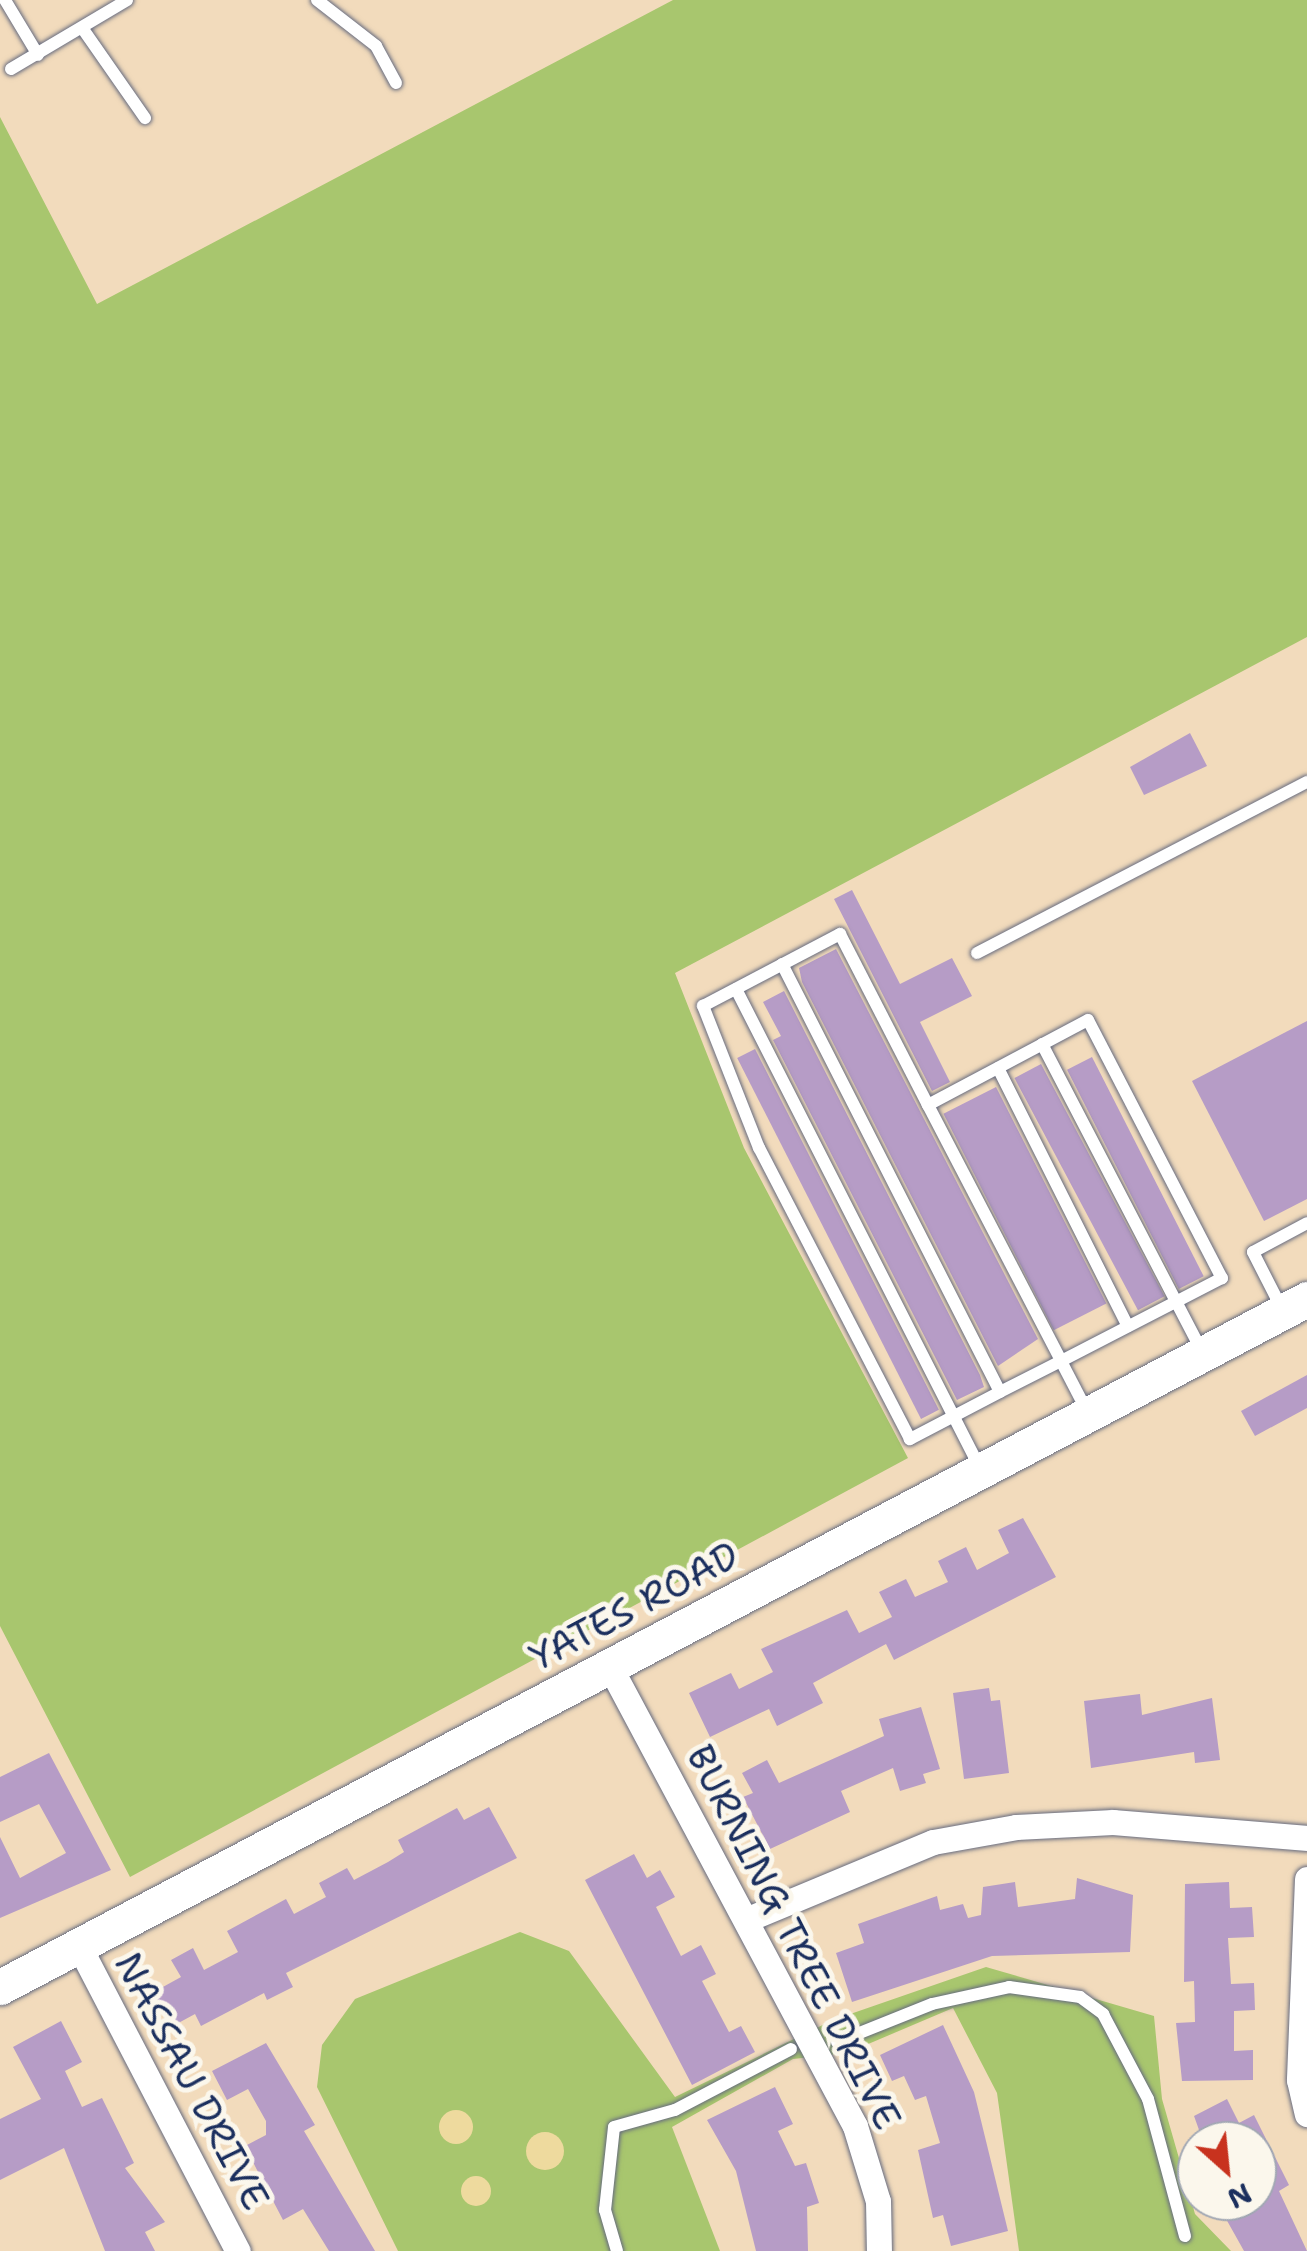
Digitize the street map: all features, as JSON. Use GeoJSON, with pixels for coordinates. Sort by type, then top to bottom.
{"type":"FeatureCollection","features":[{"type":"Feature","properties":{"kind":"street","name":"YATES ROAD"},"geometry":{"type":"LineString","coordinates":[[0,1987],[1295,1305]]}},
{"type":"Feature","properties":{"kind":"street","name":"BURNING TREE DRIVE"},"geometry":{"type":"LineString","coordinates":[[610,1667],[748,1919],[855,2126],[878,2201],[878,2251]]}},
{"type":"Feature","properties":{"kind":"street"},"geometry":{"type":"LineString","coordinates":[[748,1919],[933,1842],[1016,1826],[1113,1822],[1307,1838]]}},
{"type":"Feature","properties":{"kind":"street"},"geometry":{"type":"LineString","coordinates":[[1307,1879],[1299,2080],[1307,2114]]}},
{"type":"Feature","properties":{"kind":"street","name":"NASSAU DRIVE"},"geometry":{"type":"LineString","coordinates":[[79,1946],[238,2251]]}},
{"type":"Feature","properties":{"kind":"lane"},"geometry":{"type":"LineString","coordinates":[[5,0],[38,56]]}},
{"type":"Feature","properties":{"kind":"lane"},"geometry":{"type":"LineString","coordinates":[[11,69],[85,32],[127,0]]}},
{"type":"Feature","properties":{"kind":"lane"},"geometry":{"type":"LineString","coordinates":[[317,0],[376,46],[396,83]]}},
{"type":"Feature","properties":{"kind":"lane"},"geometry":{"type":"LineString","coordinates":[[85,32],[145,118]]}},
{"type":"Feature","properties":{"kind":"lane"},"geometry":{"type":"LineString","coordinates":[[977,953],[1307,782]]}},
{"type":"Feature","properties":{"kind":"lane"},"geometry":{"type":"LineString","coordinates":[[928,1105],[1088,1020],[1222,1278],[1176,1302],[1128,1326],[1061,1361],[1000,1392],[910,1439],[758,1148],[703,1006],[840,934],[928,1105],[1061,1361],[1089,1415]]}},
{"type":"Feature","properties":{"kind":"lane"},"geometry":{"type":"LineString","coordinates":[[782,964],[1000,1392]]}},
{"type":"Feature","properties":{"kind":"lane"},"geometry":{"type":"LineString","coordinates":[[736,989],[982,1472]]}},
{"type":"Feature","properties":{"kind":"lane"},"geometry":{"type":"LineString","coordinates":[[1042,1044],[1203,1353]]}},
{"type":"Feature","properties":{"kind":"lane"},"geometry":{"type":"LineString","coordinates":[[998,1068],[1128,1326]]}},
{"type":"Feature","properties":{"kind":"lane"},"geometry":{"type":"LineString","coordinates":[[1295,1305],[1253,1252],[1307,1223]]}},
{"type":"Feature","properties":{"kind":"lane"},"geometry":{"type":"LineString","coordinates":[[837,2042],[932,2004],[1009,1988],[1080,1997],[1103,2014],[1148,2098],[1185,2236]]}},
{"type":"Feature","properties":{"kind":"lane"},"geometry":{"type":"LineString","coordinates":[[617,2251],[605,2210],[614,2126],[675,2110],[791,2049]]}},
{"type":"Feature","properties":{"kind":"green space"},"geometry":{"type":"Polygon","coordinates":[[[673,0],[1307,0],[1307,637],[675,973],[744,1148],[908,1458],[130,1877],[0,1626],[0,117],[97,304],[673,0]]]}},
{"type":"Feature","properties":{"kind":"green space"},"geometry":{"type":"Polygon","coordinates":[[[520,1932],[569,1951],[675,2097],[833,2020],[986,1967],[1154,2016],[1162,2099],[1177,2151],[1177,2221],[1202,2221],[1231,2251],[1019,2251],[997,2093],[953,2008],[847,2053],[793,2059],[672,2127],[720,2251],[398,2251],[317,2087],[322,2045],[355,1999],[520,1932]]]}},
{"type":"Feature","properties":{"kind":"sand"},"geometry":{"type":"Polygon","coordinates":[[[456,2110],[468,2115],[473,2127],[468,2139],[456,2144],[444,2139],[439,2127],[444,2115],[456,2110]]]}},
{"type":"Feature","properties":{"kind":"sand"},"geometry":{"type":"Polygon","coordinates":[[[545,2132],[558,2138],[564,2151],[558,2164],[545,2170],[532,2164],[526,2151],[532,2138],[545,2132]]]}},
{"type":"Feature","properties":{"kind":"sand"},"geometry":{"type":"Polygon","coordinates":[[[476,2176],[487,2180],[491,2191],[487,2202],[476,2206],[465,2202],[461,2191],[465,2180],[476,2176]]]}},
{"type":"Feature","properties":{"kind":"building"},"geometry":{"type":"Polygon","coordinates":[[[1190,733],[1207,766],[1144,795],[1130,767],[1190,733]]]}},
{"type":"Feature","properties":{"kind":"building"},"geometry":{"type":"Polygon","coordinates":[[[852,890],[900,984],[952,958],[972,996],[920,1022],[950,1082],[932,1091],[834,899],[852,890]]]}},
{"type":"Feature","properties":{"kind":"building"},"geometry":{"type":"Polygon","coordinates":[[[836,949],[1038,1339],[998,1366],[802,982],[799,968],[836,949]]]}},
{"type":"Feature","properties":{"kind":"building"},"geometry":{"type":"Polygon","coordinates":[[[784,991],[980,1375],[984,1387],[957,1400],[773,1040],[781,1036],[763,1002],[784,991]]]}},
{"type":"Feature","properties":{"kind":"building"},"geometry":{"type":"Polygon","coordinates":[[[1307,1021],[1307,1199],[1264,1221],[1192,1081],[1307,1021]]]}},
{"type":"Feature","properties":{"kind":"building"},"geometry":{"type":"Polygon","coordinates":[[[755,1049],[939,1410],[921,1419],[737,1058],[755,1049]]]}},
{"type":"Feature","properties":{"kind":"building"},"geometry":{"type":"Polygon","coordinates":[[[1092,1057],[1204,1276],[1179,1289],[1067,1070],[1092,1057]]]}},
{"type":"Feature","properties":{"kind":"building"},"geometry":{"type":"Polygon","coordinates":[[[1041,1064],[1164,1296],[1138,1310],[1015,1078],[1041,1064]]]}},
{"type":"Feature","properties":{"kind":"building"},"geometry":{"type":"Polygon","coordinates":[[[996,1087],[1106,1304],[1054,1330],[943,1114],[996,1087]]]}},
{"type":"Feature","properties":{"kind":"building"},"geometry":{"type":"Polygon","coordinates":[[[1307,1375],[1307,1408],[1255,1436],[1241,1411],[1307,1375]]]}},
{"type":"Feature","properties":{"kind":"building"},"geometry":{"type":"Polygon","coordinates":[[[1023,1518],[1056,1577],[894,1660],[886,1644],[813,1683],[823,1703],[777,1726],[769,1709],[710,1737],[689,1693],[731,1673],[739,1689],[773,1672],[761,1649],[847,1610],[859,1633],[892,1617],[879,1592],[906,1579],[915,1597],[948,1582],[938,1561],[966,1547],[977,1570],[1009,1553],[998,1530],[1023,1518]]]}},
{"type":"Feature","properties":{"kind":"building"},"geometry":{"type":"Polygon","coordinates":[[[989,1688],[991,1701],[1000,1700],[1009,1773],[964,1779],[953,1693],[989,1688]]]}},
{"type":"Feature","properties":{"kind":"building"},"geometry":{"type":"Polygon","coordinates":[[[1140,1694],[1142,1715],[1212,1698],[1220,1760],[1195,1763],[1194,1752],[1091,1768],[1084,1701],[1140,1694]]]}},
{"type":"Feature","properties":{"kind":"building"},"geometry":{"type":"Polygon","coordinates":[[[921,1707],[940,1769],[923,1774],[926,1783],[900,1791],[893,1768],[841,1791],[850,1812],[770,1849],[743,1797],[753,1793],[742,1773],[767,1760],[779,1783],[884,1736],[879,1719],[921,1707]]]}},
{"type":"Feature","properties":{"kind":"building"},"geometry":{"type":"Polygon","coordinates":[[[49,1753],[111,1870],[0,1918],[0,1837],[20,1878],[66,1853],[39,1804],[0,1822],[0,1777],[49,1753]]]}},
{"type":"Feature","properties":{"kind":"building"},"geometry":{"type":"Polygon","coordinates":[[[489,1807],[517,1858],[286,1973],[293,1987],[267,2000],[264,1993],[201,2026],[195,2014],[171,2027],[152,1993],[181,1977],[171,1960],[193,1948],[204,1970],[238,1952],[227,1931],[286,1899],[294,1914],[326,1897],[319,1883],[347,1868],[354,1880],[388,1862],[404,1852],[398,1840],[457,1808],[464,1820],[489,1807]]]}},
{"type":"Feature","properties":{"kind":"building"},"geometry":{"type":"Polygon","coordinates":[[[634,1854],[647,1878],[660,1870],[675,1897],[656,1907],[681,1956],[701,1945],[716,1974],[702,1981],[729,2032],[741,2026],[755,2052],[692,2085],[585,1880],[634,1854]]]}},
{"type":"Feature","properties":{"kind":"building"},"geometry":{"type":"Polygon","coordinates":[[[1077,1878],[1133,1895],[1130,1952],[992,1956],[852,2002],[836,1953],[864,1943],[858,1924],[937,1896],[940,1910],[963,1904],[968,1918],[981,1915],[983,1887],[1015,1882],[1018,1907],[1075,1899],[1077,1878]]]}},
{"type":"Feature","properties":{"kind":"building"},"geometry":{"type":"Polygon","coordinates":[[[1229,1882],[1230,1908],[1252,1907],[1254,1937],[1228,1938],[1231,1984],[1254,1983],[1255,2010],[1234,2011],[1234,2051],[1253,2050],[1253,2080],[1182,2081],[1176,2023],[1195,2022],[1194,1981],[1184,1982],[1185,1884],[1229,1882]]]}},
{"type":"Feature","properties":{"kind":"building"},"geometry":{"type":"Polygon","coordinates":[[[61,2021],[82,2062],[65,2071],[82,2107],[102,2098],[134,2163],[125,2168],[165,2222],[145,2232],[155,2251],[105,2251],[64,2148],[0,2180],[0,2119],[41,2099],[13,2047],[61,2021]]]}},
{"type":"Feature","properties":{"kind":"building"},"geometry":{"type":"Polygon","coordinates":[[[943,2025],[974,2092],[1008,2231],[951,2246],[943,2215],[933,2218],[918,2150],[940,2143],[926,2096],[915,2100],[904,2076],[892,2081],[880,2055],[943,2025]]]}},
{"type":"Feature","properties":{"kind":"building"},"geometry":{"type":"Polygon","coordinates":[[[266,2043],[315,2125],[304,2131],[375,2251],[329,2251],[303,2209],[283,2220],[245,2146],[266,2135],[266,2121],[248,2089],[227,2100],[212,2071],[266,2043]]]}},
{"type":"Feature","properties":{"kind":"building"},"geometry":{"type":"Polygon","coordinates":[[[775,2087],[793,2124],[778,2131],[795,2166],[806,2163],[819,2203],[807,2207],[808,2251],[756,2251],[736,2171],[707,2120],[775,2087]]]}},
{"type":"Feature","properties":{"kind":"building"},"geometry":{"type":"Polygon","coordinates":[[[1227,2099],[1238,2121],[1196,2121],[1194,2116],[1227,2099]]]}},
{"type":"Feature","properties":{"kind":"building"},"geometry":{"type":"Polygon","coordinates":[[[1277,2161],[1289,2185],[1279,2191],[1307,2251],[1244,2251],[1227,2221],[1277,2221],[1277,2161]]]}}]}
